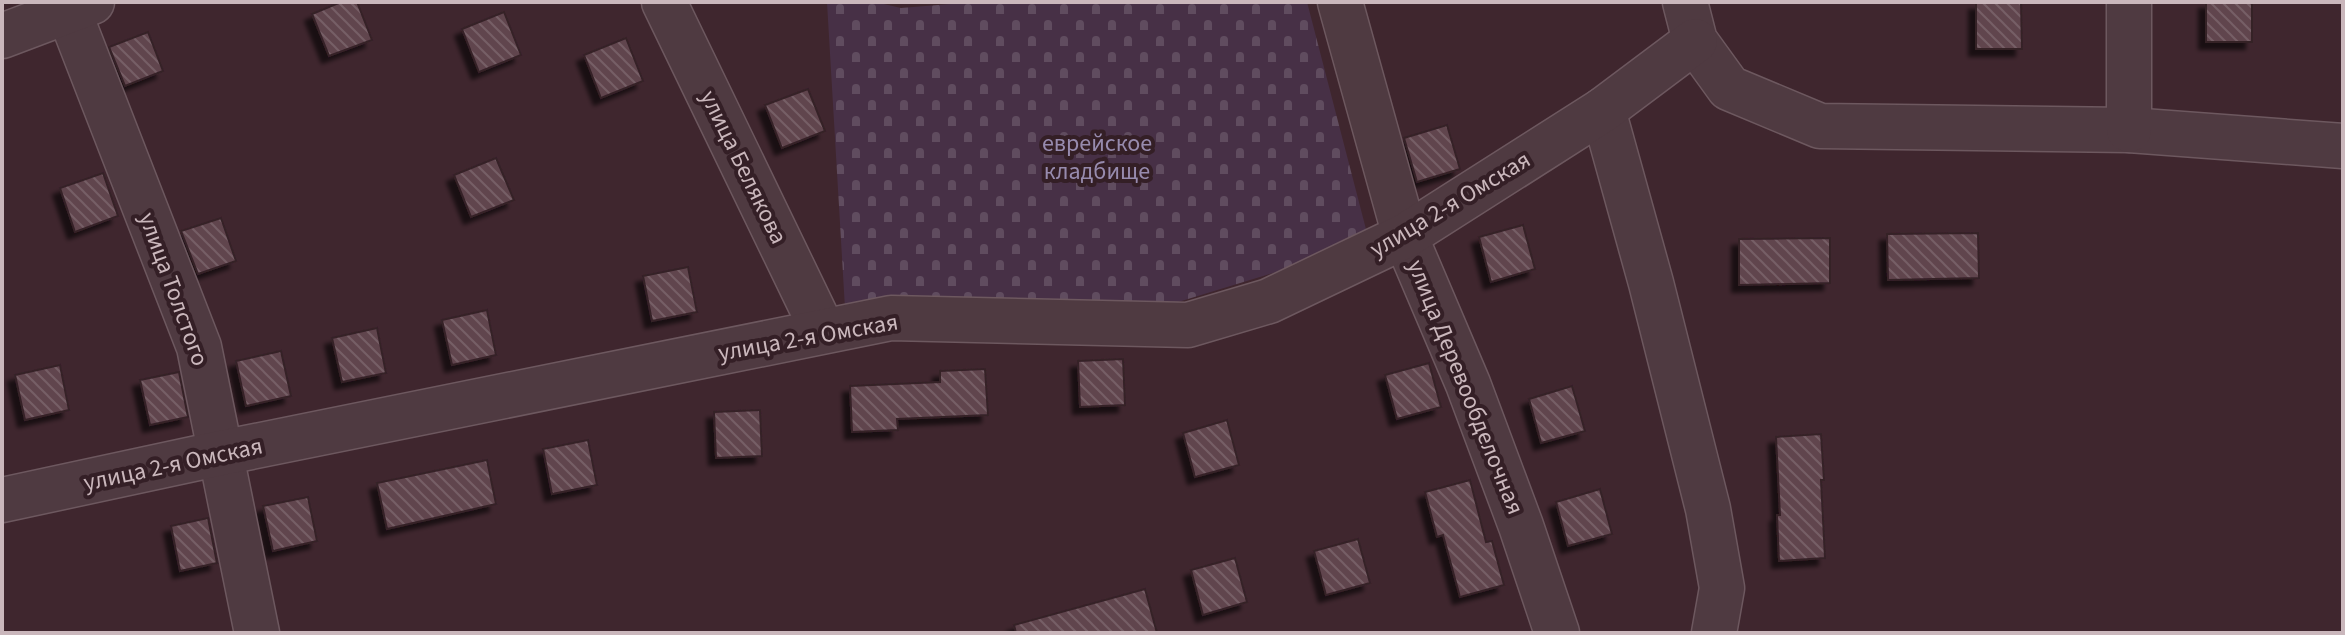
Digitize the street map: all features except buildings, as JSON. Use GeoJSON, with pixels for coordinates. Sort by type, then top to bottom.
{"type":"FeatureCollection","features":[{"type":"Feature","properties":{"kind":"street","name":"улица Белякова"},"geometry":{"type":"LineString","coordinates":[[664,2],[823,331]]}},
{"type":"Feature","properties":{"kind":"street","name":"улица Деревообделочная"},"geometry":{"type":"LineString","coordinates":[[1340,2],[1405,236],[1468,384],[1557,633]]}},
{"type":"Feature","properties":{"kind":"street"},"geometry":{"type":"LineString","coordinates":[[2129,2],[2129,130]]}},
{"type":"Feature","properties":{"kind":"street"},"geometry":{"type":"LineString","coordinates":[[2,36],[75,5]]}},
{"type":"Feature","properties":{"kind":"street","name":"улица Толстого"},"geometry":{"type":"LineString","coordinates":[[75,5],[199,347],[257,633]]}},
{"type":"Feature","properties":{"kind":"street","name":"улица 2-я Омская"},"geometry":{"type":"LineString","coordinates":[[2,500],[891,318],[1188,325],[1269,301],[1405,236],[1603,110],[1690,21]]}},
{"type":"Feature","properties":{"kind":"street"},"geometry":{"type":"LineString","coordinates":[[1690,21],[1729,88],[1820,126],[2129,130],[2343,146]]}},
{"type":"Feature","properties":{"kind":"street"},"geometry":{"type":"LineString","coordinates":[[1603,110],[1708,509],[1722,588],[1714,633]]}},
{"type":"Feature","properties":{"kind":"green space","name":"еврейское кладбище"},"geometry":{"type":"Polygon","coordinates":[[[827,2],[875,2],[901,8],[975,2],[1307,2],[1368,237],[1283,270],[1152,310],[845,308],[827,2]]]}}]}
